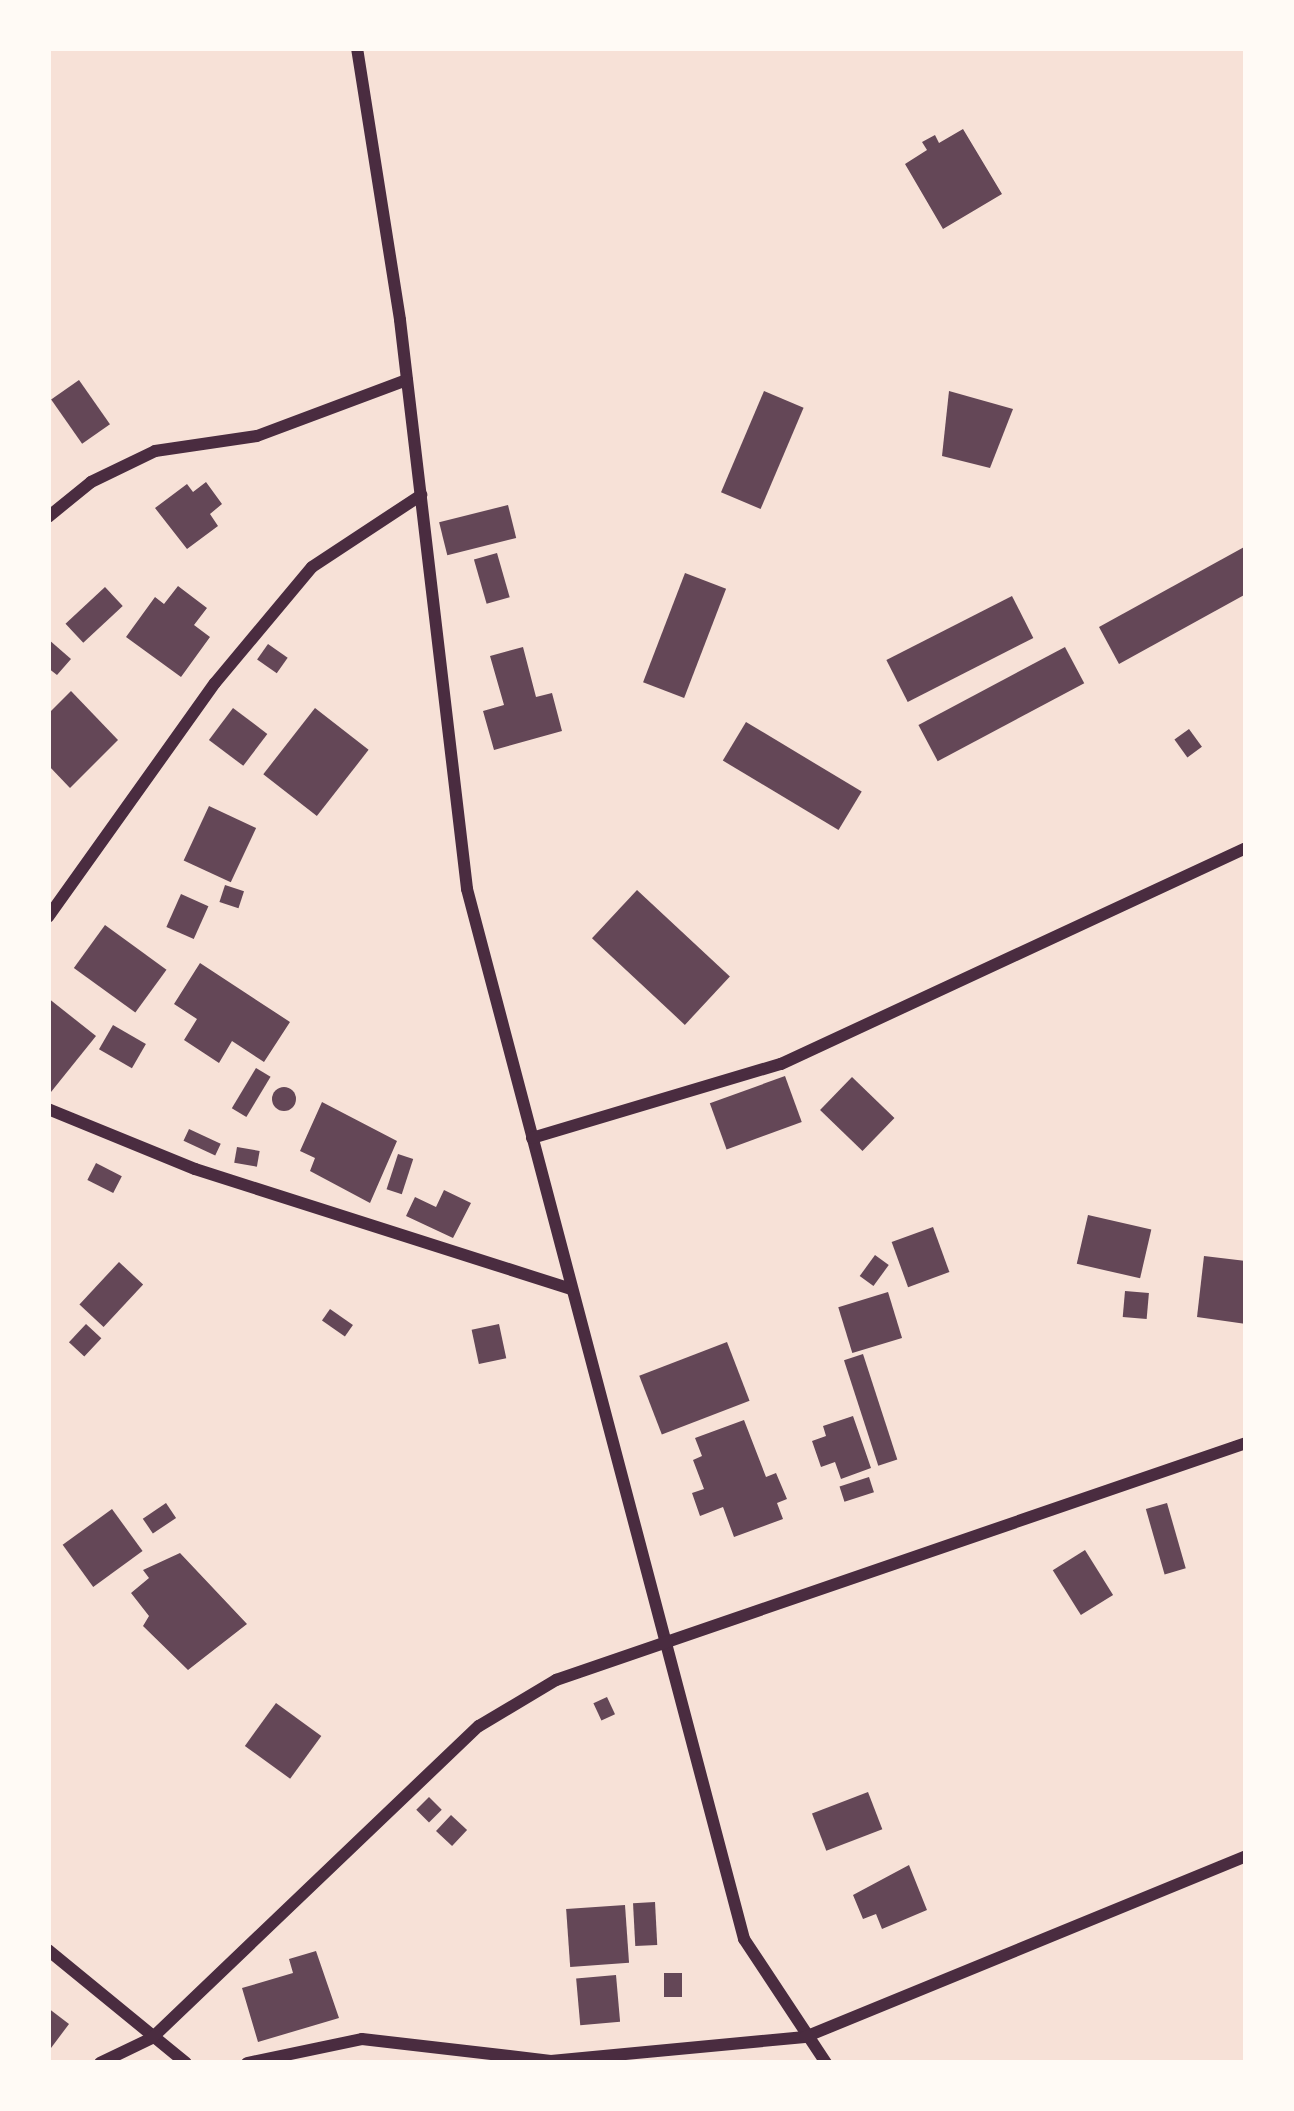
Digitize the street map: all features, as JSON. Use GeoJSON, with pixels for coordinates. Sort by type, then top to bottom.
{"type":"FeatureCollection","features":[{"type":"Feature","properties":{"kind":"street"},"geometry":{"type":"LineString","coordinates":[[357,48],[407,380],[467,889],[660,1640],[744,1940],[826,2063]]}},
{"type":"Feature","properties":{"kind":"street"},"geometry":{"type":"LineString","coordinates":[[48,517],[91,482],[155,451],[257,436],[407,380]]}},
{"type":"Feature","properties":{"kind":"street"},"geometry":{"type":"LineString","coordinates":[[48,917],[214,682],[312,567],[421,495]]}},
{"type":"Feature","properties":{"kind":"street"},"geometry":{"type":"LineString","coordinates":[[532,1138],[781,1064],[1246,848]]}},
{"type":"Feature","properties":{"kind":"street"},"geometry":{"type":"LineString","coordinates":[[48,1108],[195,1169],[571,1289]]}},
{"type":"Feature","properties":{"kind":"street"},"geometry":{"type":"LineString","coordinates":[[100,2063],[152,2038],[478,1726],[556,1680],[660,1640],[1246,1443]]}},
{"type":"Feature","properties":{"kind":"street"},"geometry":{"type":"LineString","coordinates":[[247,2063],[362,2039],[551,2061],[806,2037],[1246,1856]]}},
{"type":"Feature","properties":{"kind":"street"},"geometry":{"type":"LineString","coordinates":[[48,1950],[186,2063]]}},
{"type":"Feature","properties":{"kind":"building"},"geometry":{"type":"Polygon","coordinates":[[[963,129],[1002,194],[943,229],[905,164],[927,150],[922,142],[935,135],[939,143],[963,129]]]}},
{"type":"Feature","properties":{"kind":"building"},"geometry":{"type":"Polygon","coordinates":[[[79,380],[110,424],[82,444],[51,400],[79,380]]]}},
{"type":"Feature","properties":{"kind":"building"},"geometry":{"type":"Polygon","coordinates":[[[764,391],[804,408],[761,509],[721,492],[764,391]]]}},
{"type":"Feature","properties":{"kind":"building"},"geometry":{"type":"Polygon","coordinates":[[[949,391],[1013,409],[990,468],[942,456],[949,391]]]}},
{"type":"Feature","properties":{"kind":"building"},"geometry":{"type":"Polygon","coordinates":[[[206,482],[222,504],[210,514],[218,526],[187,549],[155,508],[187,484],[193,492],[206,482]]]}},
{"type":"Feature","properties":{"kind":"building"},"geometry":{"type":"Polygon","coordinates":[[[508,505],[516,538],[447,555],[439,522],[508,505]]]}},
{"type":"Feature","properties":{"kind":"building"},"geometry":{"type":"Polygon","coordinates":[[[1246,546],[1246,594],[1119,664],[1099,627],[1246,546]]]}},
{"type":"Feature","properties":{"kind":"building"},"geometry":{"type":"Polygon","coordinates":[[[497,553],[510,597],[487,604],[474,560],[497,553]]]}},
{"type":"Feature","properties":{"kind":"building"},"geometry":{"type":"Polygon","coordinates":[[[685,573],[726,589],[684,698],[643,682],[685,573]]]}},
{"type":"Feature","properties":{"kind":"building"},"geometry":{"type":"Polygon","coordinates":[[[178,586],[207,608],[194,625],[210,637],[181,677],[126,637],[155,597],[164,604],[178,586]]]}},
{"type":"Feature","properties":{"kind":"building"},"geometry":{"type":"Polygon","coordinates":[[[105,587],[123,606],[83,643],[66,624],[105,587]]]}},
{"type":"Feature","properties":{"kind":"building"},"geometry":{"type":"Polygon","coordinates":[[[1012,596],[1033,638],[908,702],[886,660],[1012,596]]]}},
{"type":"Feature","properties":{"kind":"building"},"geometry":{"type":"Polygon","coordinates":[[[48,639],[71,659],[57,675],[48,668],[48,639]]]}},
{"type":"Feature","properties":{"kind":"building"},"geometry":{"type":"Polygon","coordinates":[[[268,644],[288,658],[277,673],[257,660],[268,644]]]}},
{"type":"Feature","properties":{"kind":"building"},"geometry":{"type":"Polygon","coordinates":[[[523,647],[536,697],[552,693],[562,731],[494,750],[483,711],[504,705],[490,656],[523,647]]]}},
{"type":"Feature","properties":{"kind":"building"},"geometry":{"type":"Polygon","coordinates":[[[1065,647],[1084,683],[938,761],[918,725],[1065,647]]]}},
{"type":"Feature","properties":{"kind":"building"},"geometry":{"type":"Polygon","coordinates":[[[71,691],[118,740],[70,788],[48,765],[48,714],[71,691]]]}},
{"type":"Feature","properties":{"kind":"building"},"geometry":{"type":"Polygon","coordinates":[[[233,708],[267,734],[243,766],[209,740],[233,708]]]}},
{"type":"Feature","properties":{"kind":"building"},"geometry":{"type":"Polygon","coordinates":[[[315,708],[369,750],[317,816],[263,774],[315,708]]]}},
{"type":"Feature","properties":{"kind":"building"},"geometry":{"type":"Polygon","coordinates":[[[746,722],[862,792],[839,830],[723,761],[746,722]]]}},
{"type":"Feature","properties":{"kind":"building"},"geometry":{"type":"Polygon","coordinates":[[[1189,729],[1202,747],[1187,757],[1174,740],[1189,729]]]}},
{"type":"Feature","properties":{"kind":"building"},"geometry":{"type":"Polygon","coordinates":[[[209,806],[256,828],[231,882],[184,860],[209,806]]]}},
{"type":"Feature","properties":{"kind":"building"},"geometry":{"type":"Polygon","coordinates":[[[225,885],[244,891],[238,908],[219,902],[225,885]]]}},
{"type":"Feature","properties":{"kind":"building"},"geometry":{"type":"Polygon","coordinates":[[[637,890],[730,977],[685,1025],[592,938],[637,890]]]}},
{"type":"Feature","properties":{"kind":"building"},"geometry":{"type":"Polygon","coordinates":[[[181,894],[208,906],[194,939],[166,927],[181,894]]]}},
{"type":"Feature","properties":{"kind":"building"},"geometry":{"type":"Polygon","coordinates":[[[105,925],[166,970],[135,1013],[74,968],[105,925]]]}},
{"type":"Feature","properties":{"kind":"building"},"geometry":{"type":"Polygon","coordinates":[[[200,963],[290,1022],[264,1062],[232,1041],[219,1063],[184,1040],[197,1019],[174,1004],[200,963]]]}},
{"type":"Feature","properties":{"kind":"building"},"geometry":{"type":"Polygon","coordinates":[[[48,998],[96,1036],[51,1092],[48,1090],[48,998]]]}},
{"type":"Feature","properties":{"kind":"building"},"geometry":{"type":"Polygon","coordinates":[[[113,1025],[146,1044],[132,1068],[99,1049],[113,1025]]]}},
{"type":"Feature","properties":{"kind":"building"},"geometry":{"type":"Polygon","coordinates":[[[256,1068],[271,1077],[246,1117],[232,1108],[256,1068]]]}},
{"type":"Feature","properties":{"kind":"building"},"geometry":{"type":"Polygon","coordinates":[[[785,1076],[802,1122],[727,1149],[710,1103],[785,1076]]]}},
{"type":"Feature","properties":{"kind":"building"},"geometry":{"type":"Polygon","coordinates":[[[852,1077],[894,1118],[862,1151],[820,1110],[852,1077]]]}},
{"type":"Feature","properties":{"kind":"building"},"geometry":{"type":"Polygon","coordinates":[[[284,1087],[293,1090],[293,1108],[284,1111],[275,1108],[272,1099],[275,1090],[284,1087]]]}},
{"type":"Feature","properties":{"kind":"building"},"geometry":{"type":"Polygon","coordinates":[[[322,1102],[397,1141],[370,1203],[310,1171],[315,1158],[300,1151],[322,1102]]]}},
{"type":"Feature","properties":{"kind":"building"},"geometry":{"type":"Polygon","coordinates":[[[189,1129],[221,1144],[215,1156],[184,1141],[189,1129]]]}},
{"type":"Feature","properties":{"kind":"building"},"geometry":{"type":"Polygon","coordinates":[[[237,1147],[260,1151],[257,1167],[234,1163],[237,1147]]]}},
{"type":"Feature","properties":{"kind":"building"},"geometry":{"type":"Polygon","coordinates":[[[398,1154],[413,1159],[402,1194],[387,1189],[398,1154]]]}},
{"type":"Feature","properties":{"kind":"building"},"geometry":{"type":"Polygon","coordinates":[[[96,1163],[122,1176],[113,1193],[87,1180],[96,1163]]]}},
{"type":"Feature","properties":{"kind":"building"},"geometry":{"type":"Polygon","coordinates":[[[444,1190],[471,1203],[453,1238],[406,1216],[415,1197],[436,1207],[444,1190]]]}},
{"type":"Feature","properties":{"kind":"building"},"geometry":{"type":"Polygon","coordinates":[[[1088,1215],[1151,1230],[1140,1278],[1077,1264],[1088,1215]]]}},
{"type":"Feature","properties":{"kind":"building"},"geometry":{"type":"Polygon","coordinates":[[[933,1227],[949,1272],[908,1287],[892,1242],[933,1227]]]}},
{"type":"Feature","properties":{"kind":"building"},"geometry":{"type":"Polygon","coordinates":[[[875,1255],[889,1265],[873,1286],[860,1276],[875,1255]]]}},
{"type":"Feature","properties":{"kind":"building"},"geometry":{"type":"Polygon","coordinates":[[[1204,1256],[1246,1261],[1246,1324],[1197,1317],[1204,1256]]]}},
{"type":"Feature","properties":{"kind":"building"},"geometry":{"type":"Polygon","coordinates":[[[119,1262],[143,1285],[104,1327],[79,1304],[119,1262]]]}},
{"type":"Feature","properties":{"kind":"building"},"geometry":{"type":"Polygon","coordinates":[[[1125,1291],[1149,1293],[1147,1319],[1123,1317],[1125,1291]]]}},
{"type":"Feature","properties":{"kind":"building"},"geometry":{"type":"Polygon","coordinates":[[[888,1292],[902,1338],[852,1353],[838,1307],[888,1292]]]}},
{"type":"Feature","properties":{"kind":"building"},"geometry":{"type":"Polygon","coordinates":[[[330,1309],[353,1325],[345,1337],[322,1320],[330,1309]]]}},
{"type":"Feature","properties":{"kind":"building"},"geometry":{"type":"Polygon","coordinates":[[[86,1324],[101,1338],[84,1357],[69,1342],[86,1324]]]}},
{"type":"Feature","properties":{"kind":"building"},"geometry":{"type":"Polygon","coordinates":[[[499,1324],[506,1358],[479,1364],[472,1330],[499,1324]]]}},
{"type":"Feature","properties":{"kind":"building"},"geometry":{"type":"Polygon","coordinates":[[[727,1342],[750,1401],[662,1435],[639,1376],[727,1342]]]}},
{"type":"Feature","properties":{"kind":"building"},"geometry":{"type":"Polygon","coordinates":[[[863,1354],[897,1460],[878,1466],[844,1360],[863,1354]]]}},
{"type":"Feature","properties":{"kind":"building"},"geometry":{"type":"Polygon","coordinates":[[[853,1416],[871,1468],[841,1479],[835,1462],[821,1467],[812,1441],[826,1436],[823,1426],[853,1416]]]}},
{"type":"Feature","properties":{"kind":"building"},"geometry":{"type":"Polygon","coordinates":[[[744,1420],[766,1477],[776,1473],[787,1499],[777,1503],[783,1519],[734,1537],[723,1507],[700,1516],[692,1493],[704,1489],[693,1460],[702,1456],[695,1438],[744,1420]]]}},
{"type":"Feature","properties":{"kind":"building"},"geometry":{"type":"Polygon","coordinates":[[[869,1477],[874,1492],[844,1502],[840,1487],[869,1477]]]}},
{"type":"Feature","properties":{"kind":"building"},"geometry":{"type":"Polygon","coordinates":[[[166,1503],[176,1518],[153,1534],[143,1519],[166,1503]]]}},
{"type":"Feature","properties":{"kind":"building"},"geometry":{"type":"Polygon","coordinates":[[[1167,1503],[1186,1568],[1165,1574],[1146,1509],[1167,1503]]]}},
{"type":"Feature","properties":{"kind":"building"},"geometry":{"type":"Polygon","coordinates":[[[112,1509],[143,1551],[93,1587],[63,1545],[112,1509]]]}},
{"type":"Feature","properties":{"kind":"building"},"geometry":{"type":"Polygon","coordinates":[[[1085,1550],[1113,1595],[1081,1615],[1053,1570],[1085,1550]]]}},
{"type":"Feature","properties":{"kind":"building"},"geometry":{"type":"Polygon","coordinates":[[[180,1553],[247,1624],[188,1670],[143,1626],[149,1616],[131,1593],[149,1578],[143,1570],[180,1553]]]}},
{"type":"Feature","properties":{"kind":"building"},"geometry":{"type":"Polygon","coordinates":[[[607,1697],[615,1714],[601,1721],[593,1703],[607,1697]]]}},
{"type":"Feature","properties":{"kind":"building"},"geometry":{"type":"Polygon","coordinates":[[[276,1703],[321,1736],[290,1779],[245,1746],[276,1703]]]}},
{"type":"Feature","properties":{"kind":"building"},"geometry":{"type":"Polygon","coordinates":[[[868,1792],[882,1829],[826,1851],[812,1814],[868,1792]]]}},
{"type":"Feature","properties":{"kind":"building"},"geometry":{"type":"Polygon","coordinates":[[[429,1797],[442,1810],[429,1822],[416,1810],[429,1797]]]}},
{"type":"Feature","properties":{"kind":"building"},"geometry":{"type":"Polygon","coordinates":[[[451,1815],[467,1830],[452,1846],[436,1831],[451,1815]]]}},
{"type":"Feature","properties":{"kind":"building"},"geometry":{"type":"Polygon","coordinates":[[[909,1865],[927,1910],[882,1929],[876,1914],[863,1919],[853,1895],[909,1865]]]}},
{"type":"Feature","properties":{"kind":"building"},"geometry":{"type":"Polygon","coordinates":[[[655,1902],[657,1945],[635,1946],[633,1903],[655,1902]]]}},
{"type":"Feature","properties":{"kind":"building"},"geometry":{"type":"Polygon","coordinates":[[[625,1905],[629,1963],[570,1967],[566,1909],[625,1905]]]}},
{"type":"Feature","properties":{"kind":"building"},"geometry":{"type":"Polygon","coordinates":[[[316,1951],[339,2018],[258,2042],[242,1988],[293,1973],[289,1959],[316,1951]]]}},
{"type":"Feature","properties":{"kind":"building"},"geometry":{"type":"Polygon","coordinates":[[[664,1973],[682,1973],[682,1997],[664,1997],[664,1973]]]}},
{"type":"Feature","properties":{"kind":"building"},"geometry":{"type":"Polygon","coordinates":[[[616,1975],[620,2022],[580,2025],[576,1978],[616,1975]]]}},
{"type":"Feature","properties":{"kind":"building"},"geometry":{"type":"Polygon","coordinates":[[[48,2008],[69,2024],[48,2052],[48,2008]]]}}]}
